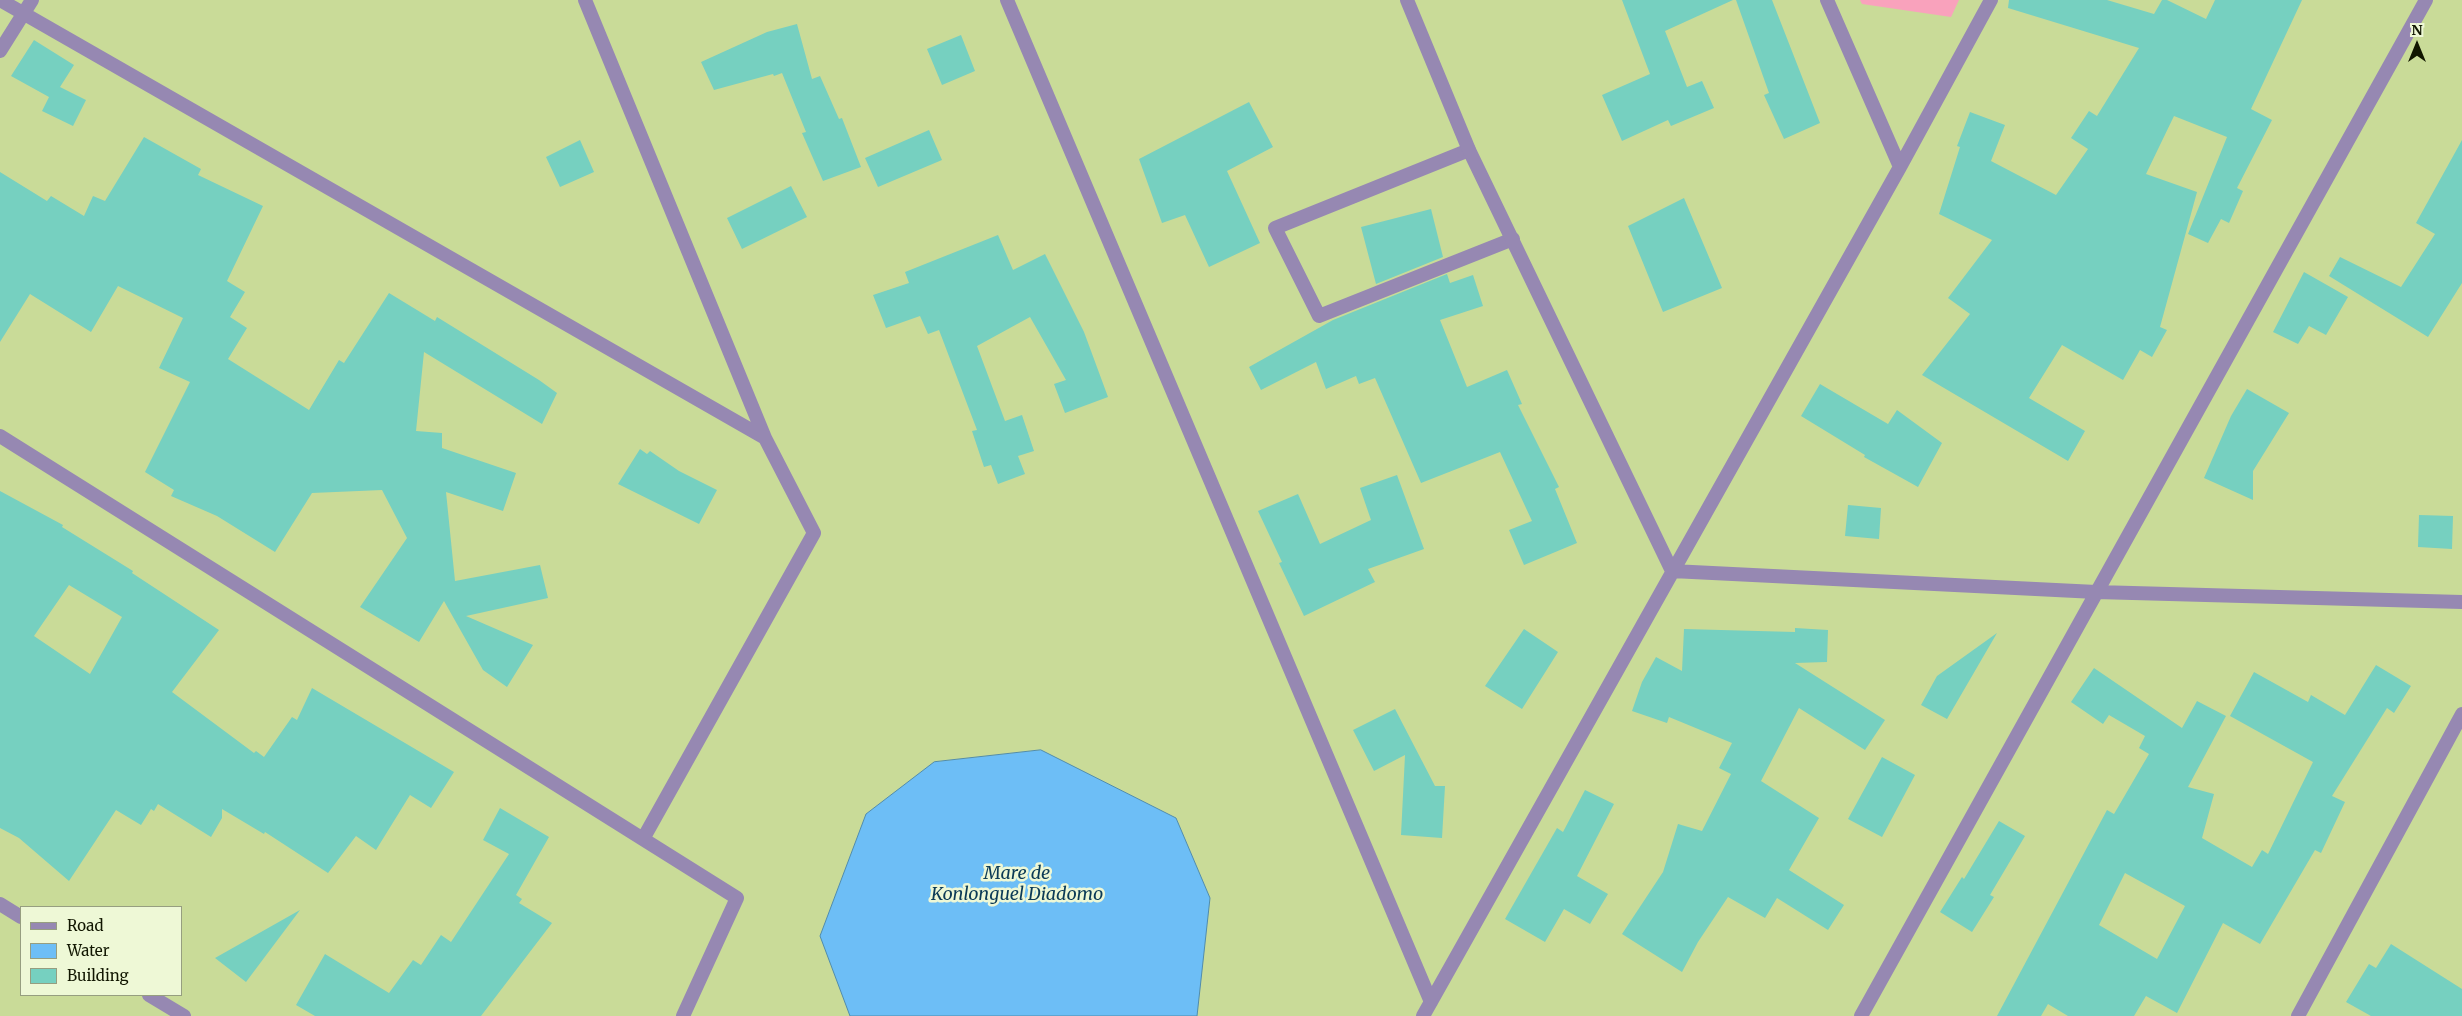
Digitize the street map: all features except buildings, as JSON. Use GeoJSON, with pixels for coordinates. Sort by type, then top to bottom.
{"type":"FeatureCollection","features":[{"type":"Feature","properties":{"kind":"street"},"geometry":{"type":"LineString","coordinates":[[0,0],[764,438]]}},
{"type":"Feature","properties":{"kind":"street"},"geometry":{"type":"LineString","coordinates":[[0,51],[32,0]]}},
{"type":"Feature","properties":{"kind":"street"},"geometry":{"type":"LineString","coordinates":[[585,0],[764,438],[814,533],[643,839]]}},
{"type":"Feature","properties":{"kind":"street"},"geometry":{"type":"LineString","coordinates":[[1007,0],[1431,1002]]}},
{"type":"Feature","properties":{"kind":"street"},"geometry":{"type":"LineString","coordinates":[[1407,0],[1469,150],[1672,570]]}},
{"type":"Feature","properties":{"kind":"street"},"geometry":{"type":"LineString","coordinates":[[1827,0],[1900,167]]}},
{"type":"Feature","properties":{"kind":"street"},"geometry":{"type":"LineString","coordinates":[[1423,1016],[1900,167],[1991,0]]}},
{"type":"Feature","properties":{"kind":"street"},"geometry":{"type":"LineString","coordinates":[[1861,1016],[2426,0]]}},
{"type":"Feature","properties":{"kind":"street"},"geometry":{"type":"LineString","coordinates":[[1469,150],[1275,228],[1319,316],[1513,239]]}},
{"type":"Feature","properties":{"kind":"street"},"geometry":{"type":"LineString","coordinates":[[0,436],[738,898],[683,1016]]}},
{"type":"Feature","properties":{"kind":"street"},"geometry":{"type":"LineString","coordinates":[[1672,570],[2096,592],[2462,602]]}},
{"type":"Feature","properties":{"kind":"street"},"geometry":{"type":"LineString","coordinates":[[2298,1016],[2462,714]]}},
{"type":"Feature","properties":{"kind":"street"},"geometry":{"type":"LineString","coordinates":[[0,904],[20,916]]}},
{"type":"Feature","properties":{"kind":"street"},"geometry":{"type":"LineString","coordinates":[[151,996],[184,1016]]}},
{"type":"Feature","properties":{"kind":"shaded area"},"geometry":{"type":"Polygon","coordinates":[[[1860,0],[1959,0],[1951,17],[1862,4],[1860,0]]]}},
{"type":"Feature","properties":{"kind":"water","name":"Mare de Konlonguel Diadomo"},"geometry":{"type":"Polygon","coordinates":[[[1041,750],[1176,818],[1210,898],[1197,1016],[850,1016],[820,936],[866,814],[934,762],[1041,750]]]}}]}
